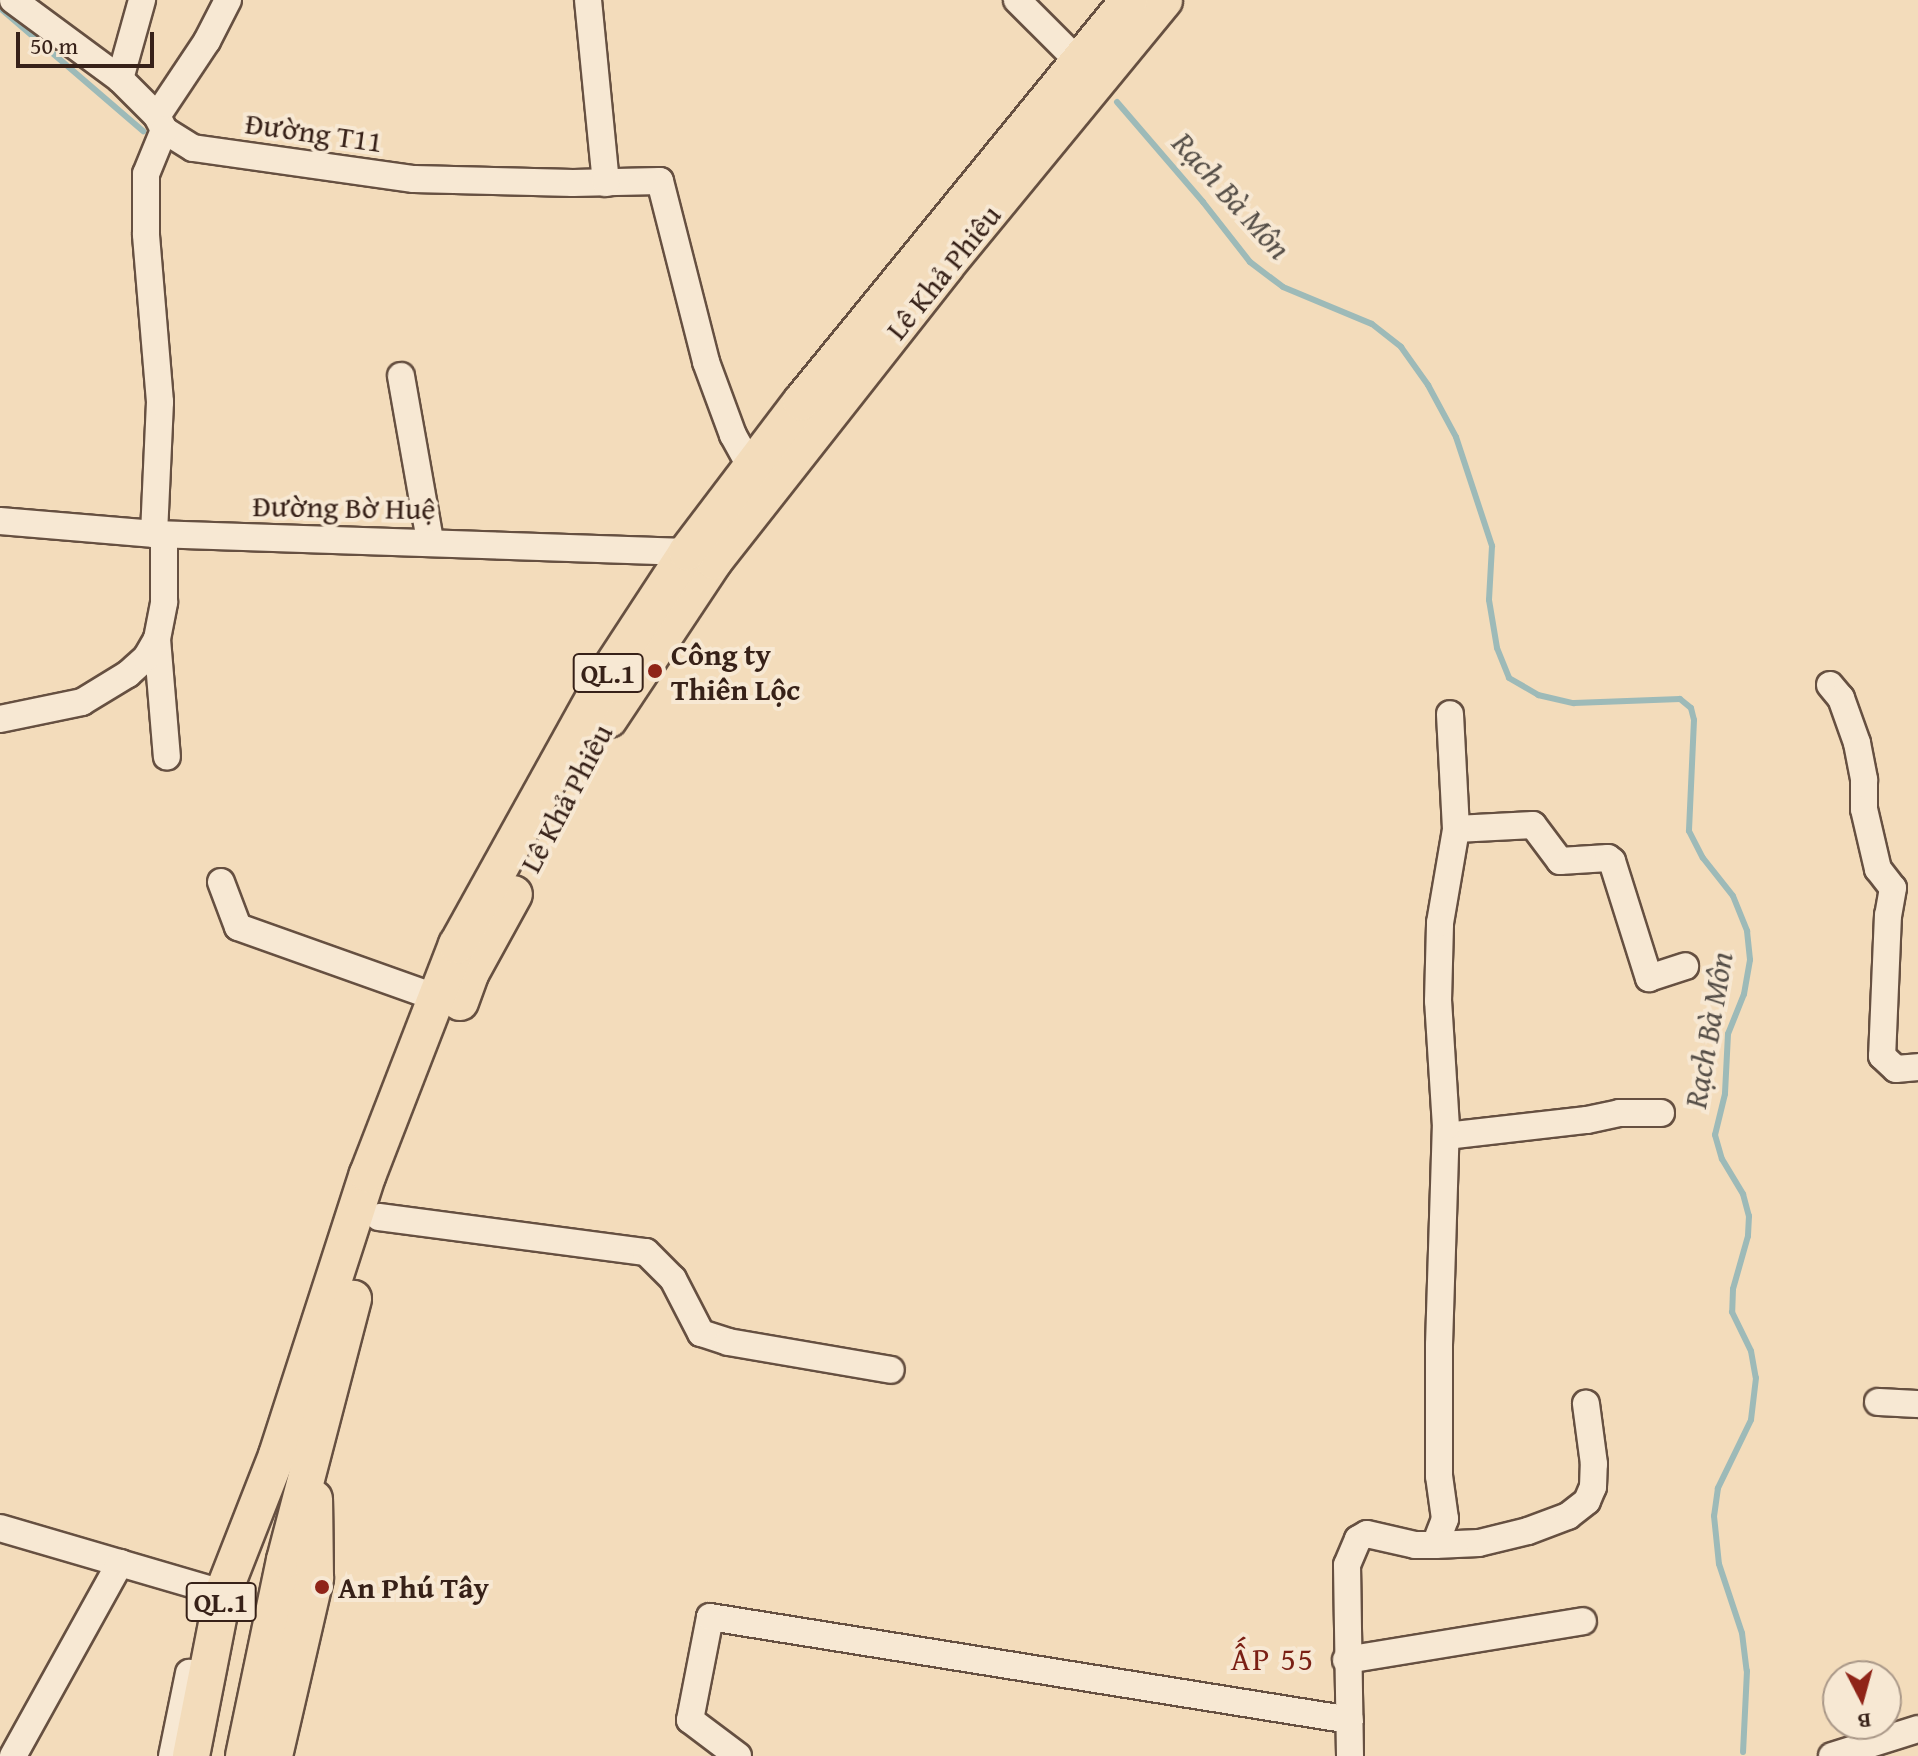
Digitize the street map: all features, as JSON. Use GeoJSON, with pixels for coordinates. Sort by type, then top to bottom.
{"type":"FeatureCollection","features":[{"type":"Feature","properties":{"kind":"highway","name":"Lê Khả Phiêu"},"geometry":{"type":"LineString","coordinates":[[273,1557],[293,1456],[368,1174],[457,945],[606,676],[687,552],[751,467],[1129,0]]}},
{"type":"Feature","properties":{"kind":"highway","name":"Lê Khả Phiêu"},"geometry":{"type":"LineString","coordinates":[[191,1756],[216,1591],[293,1456],[341,1333],[379,1217],[470,974],[615,707],[714,561],[945,267],[1164,0]]}},
{"type":"Feature","properties":{"kind":"highway","name":"Lê Khả Phiêu"},"geometry":{"type":"LineString","coordinates":[[274,1756],[315,1578],[293,1456]]}},
{"type":"Feature","properties":{"kind":"highway","name":"QL.1"},"geometry":{"type":"LineString","coordinates":[[220,1756],[273,1557]]}},
{"type":"Feature","properties":{"kind":"highway","name":"QL.1"},"geometry":{"type":"LineString","coordinates":[[244,1756],[273,1557]]}},
{"type":"Feature","properties":{"kind":"street","name":"Đường T11"},"geometry":{"type":"LineString","coordinates":[[13,0],[120,79],[161,123],[193,148],[414,179],[606,183],[660,181],[706,362],[733,435],[751,467]]}},
{"type":"Feature","properties":{"kind":"street"},"geometry":{"type":"LineString","coordinates":[[120,79],[142,0]]}},
{"type":"Feature","properties":{"kind":"street"},"geometry":{"type":"LineString","coordinates":[[167,757],[157,639],[164,602],[159,535],[160,402],[146,234],[146,174],[161,123],[228,0]]}},
{"type":"Feature","properties":{"kind":"street"},"geometry":{"type":"LineString","coordinates":[[588,0],[596,46],[606,183]]}},
{"type":"Feature","properties":{"kind":"street"},"geometry":{"type":"LineString","coordinates":[[1017,0],[1079,62]]}},
{"type":"Feature","properties":{"kind":"street"},"geometry":{"type":"LineString","coordinates":[[401,376],[430,541]]}},
{"type":"Feature","properties":{"kind":"street","name":"Đường Bờ Huệ"},"geometry":{"type":"LineString","coordinates":[[0,521],[159,535],[430,541],[687,552]]}},
{"type":"Feature","properties":{"kind":"street"},"geometry":{"type":"LineString","coordinates":[[0,719],[82,702],[128,674],[146,658],[157,639]]}},
{"type":"Feature","properties":{"kind":"street"},"geometry":{"type":"LineString","coordinates":[[1830,685],[1841,698],[1857,743],[1864,780],[1864,809],[1878,869],[1893,888],[1882,1056],[1896,1069],[1918,1067]]}},
{"type":"Feature","properties":{"kind":"street"},"geometry":{"type":"LineString","coordinates":[[1435,1545],[1445,1519],[1439,1447],[1446,1136],[1438,1001],[1440,923],[1456,829],[1450,714]]}},
{"type":"Feature","properties":{"kind":"street"},"geometry":{"type":"LineString","coordinates":[[1456,829],[1533,825],[1560,861],[1608,858],[1612,861],[1649,978],[1685,966]]}},
{"type":"Feature","properties":{"kind":"street"},"geometry":{"type":"LineString","coordinates":[[221,882],[238,927],[437,998]]}},
{"type":"Feature","properties":{"kind":"street"},"geometry":{"type":"LineString","coordinates":[[1446,1136],[1587,1120],[1619,1113],[1661,1113]]}},
{"type":"Feature","properties":{"kind":"street"},"geometry":{"type":"LineString","coordinates":[[379,1217],[646,1252],[673,1279],[701,1333],[728,1342],[891,1370]]}},
{"type":"Feature","properties":{"kind":"street"},"geometry":{"type":"LineString","coordinates":[[1878,1402],[1918,1404]]}},
{"type":"Feature","properties":{"kind":"street"},"geometry":{"type":"LineString","coordinates":[[1350,1756],[1346,1660],[1347,1565],[1358,1539],[1367,1534],[1415,1545],[1479,1543],[1528,1531],[1568,1516],[1587,1501],[1593,1487],[1594,1464],[1586,1404]]}},
{"type":"Feature","properties":{"kind":"street"},"geometry":{"type":"LineString","coordinates":[[0,1528],[216,1591],[172,1756]]}},
{"type":"Feature","properties":{"kind":"street"},"geometry":{"type":"LineString","coordinates":[[13,1756],[120,1563]]}},
{"type":"Feature","properties":{"kind":"street"},"geometry":{"type":"LineString","coordinates":[[738,1756],[690,1720],[710,1617],[1350,1720]]}},
{"type":"Feature","properties":{"kind":"street"},"geometry":{"type":"LineString","coordinates":[[1346,1660],[1583,1621]]}},
{"type":"Feature","properties":{"kind":"street"},"geometry":{"type":"LineString","coordinates":[[1832,1756],[1918,1729]]}},
{"type":"Feature","properties":{"kind":"waterway"},"geometry":{"type":"LineString","coordinates":[[0,8],[143,131]]}},
{"type":"Feature","properties":{"kind":"waterway","name":"Rạch Bà Môn"},"geometry":{"type":"LineString","coordinates":[[1117,102],[1250,262],[1283,287],[1372,324],[1401,347],[1428,385],[1456,437],[1492,546],[1489,600],[1497,648],[1509,678],[1538,695],[1574,703],[1680,699],[1691,708],[1694,720],[1689,831],[1703,858],[1733,896],[1747,931],[1750,960],[1744,994],[1728,1034],[1725,1094],[1715,1135],[1722,1159],[1743,1194],[1749,1216],[1748,1236],[1733,1289],[1732,1312],[1751,1351],[1756,1378],[1751,1420],[1718,1488],[1714,1516],[1719,1564],[1742,1633],[1747,1671],[1743,1752]]}},
{"type":"Feature","properties":{"kind":"place","name":"Công ty Thiên Lộc"},"geometry":{"type":"Point","coordinates":[655,671]}},
{"type":"Feature","properties":{"kind":"place","name":"An Phú Tây"},"geometry":{"type":"Point","coordinates":[322,1587]}},
{"type":"Feature","properties":{"kind":"district","name":"ẤP 55"},"geometry":{"type":"Point","coordinates":[1273,1659]}}]}
